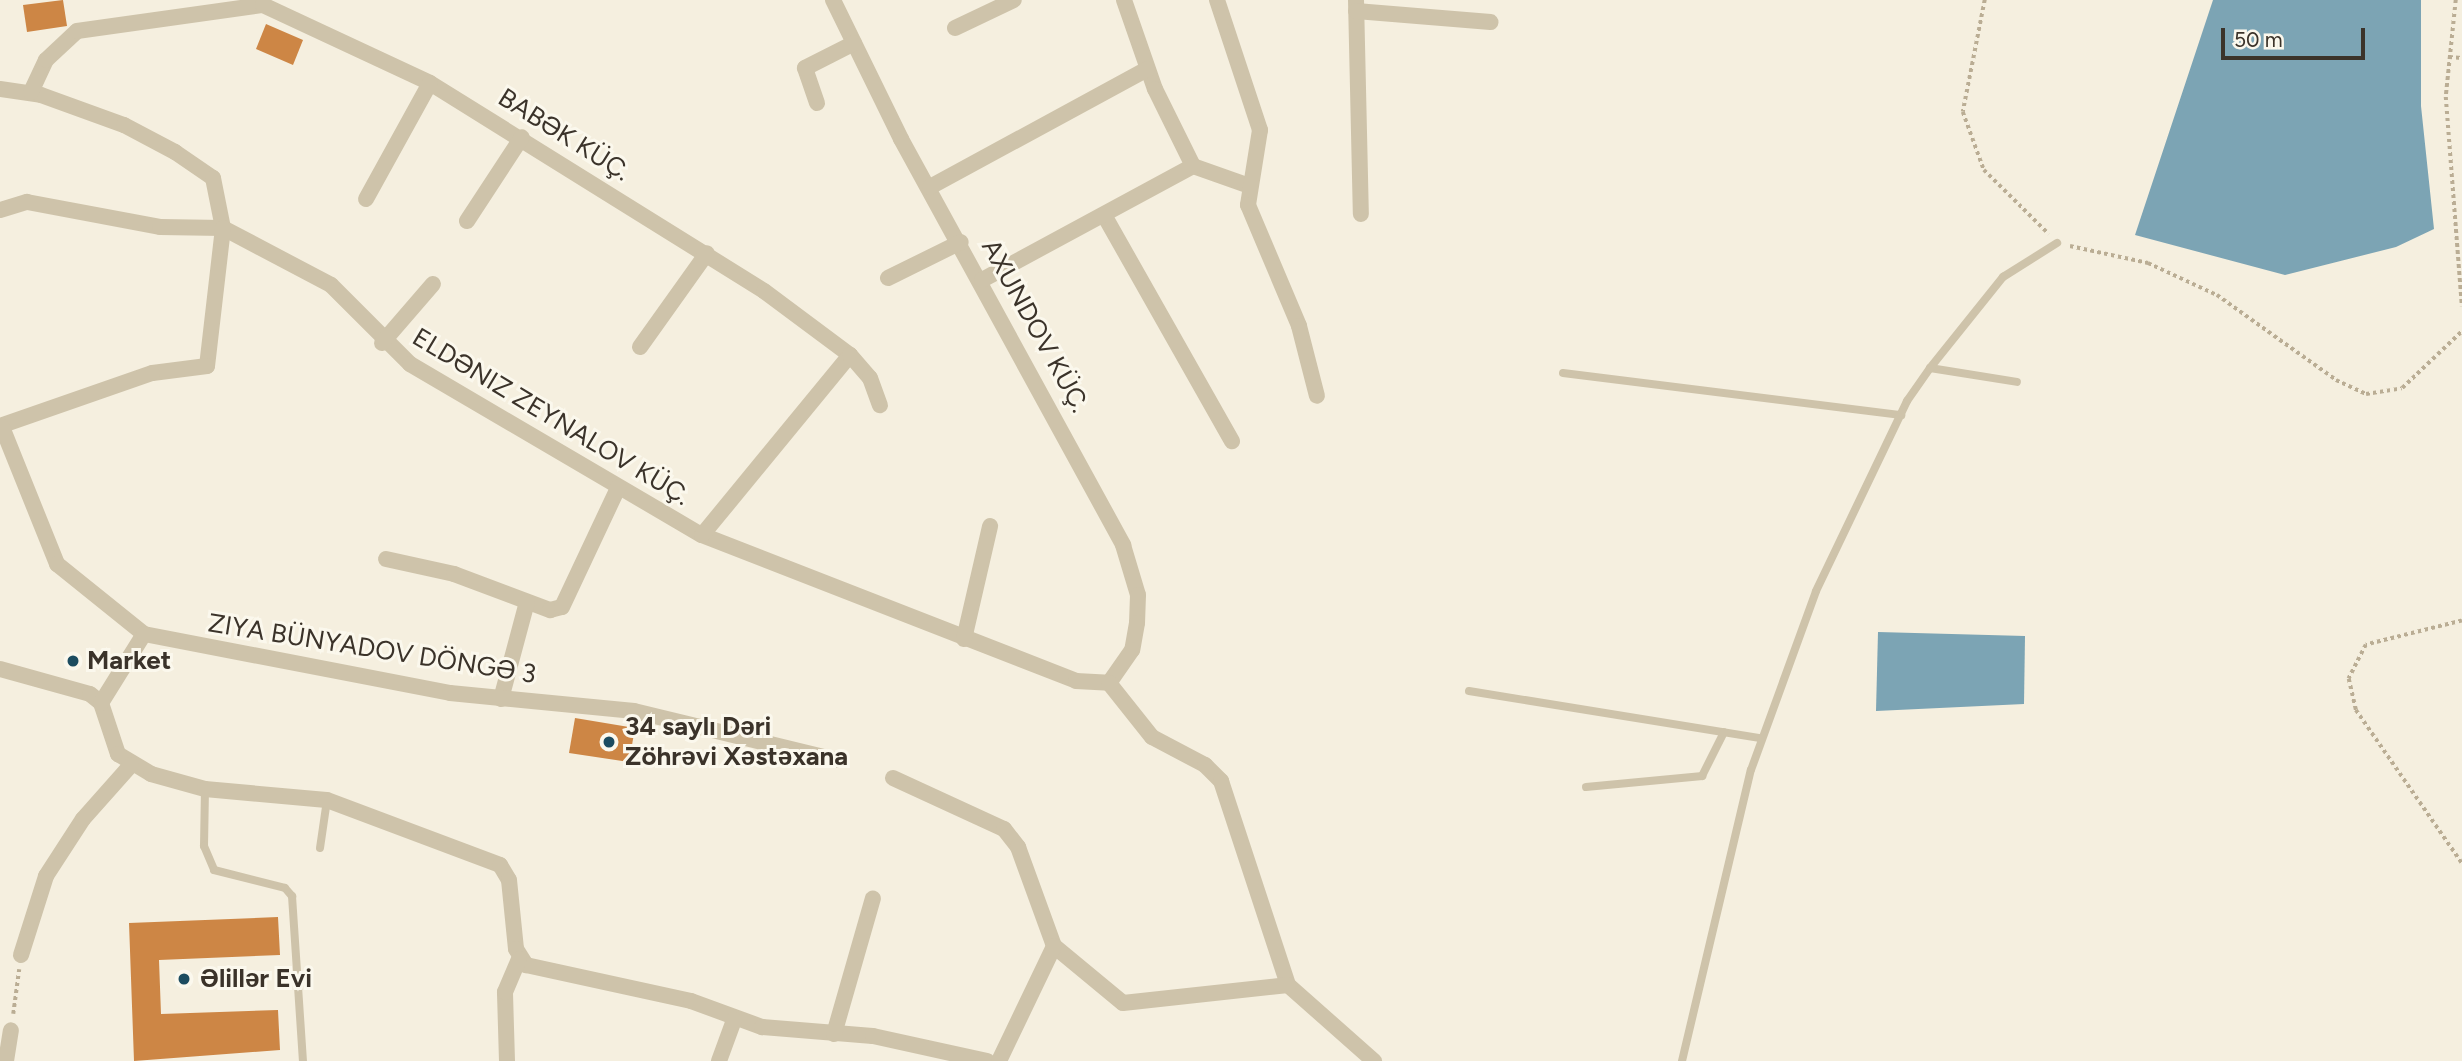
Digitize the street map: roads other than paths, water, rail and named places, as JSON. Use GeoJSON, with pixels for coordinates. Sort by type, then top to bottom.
{"type":"FeatureCollection","features":[{"type":"Feature","properties":{"kind":"street","name":"AXUNDOV KÜÇ."},"geometry":{"type":"LineString","coordinates":[[833,0],[930,187],[1105,506],[1134,575],[1132,650],[1109,683]]}},
{"type":"Feature","properties":{"kind":"street"},"geometry":{"type":"LineString","coordinates":[[955,28],[1014,0]]}},
{"type":"Feature","properties":{"kind":"street"},"geometry":{"type":"LineString","coordinates":[[1124,0],[1147,69],[1193,166],[1247,185]]}},
{"type":"Feature","properties":{"kind":"street"},"geometry":{"type":"LineString","coordinates":[[1217,0],[1257,113],[1260,130],[1247,185],[1317,396]]}},
{"type":"Feature","properties":{"kind":"street","name":"BABƏK KÜÇ."},"geometry":{"type":"LineString","coordinates":[[32,92],[46,60],[77,31],[243,4],[284,11],[430,83],[707,253],[850,355],[870,378],[880,405]]}},
{"type":"Feature","properties":{"kind":"street"},"geometry":{"type":"LineString","coordinates":[[1361,214],[1356,6],[1491,22]]}},
{"type":"Feature","properties":{"kind":"street"},"geometry":{"type":"LineString","coordinates":[[817,103],[805,68],[854,43]]}},
{"type":"Feature","properties":{"kind":"street"},"geometry":{"type":"LineString","coordinates":[[930,187],[1147,69]]}},
{"type":"Feature","properties":{"kind":"street"},"geometry":{"type":"LineString","coordinates":[[366,199],[430,83]]}},
{"type":"Feature","properties":{"kind":"street"},"geometry":{"type":"LineString","coordinates":[[0,89],[32,92],[124,125],[199,168],[218,188],[223,228],[207,366],[152,373],[1,426],[57,564],[144,634],[101,703],[109,739],[131,765],[205,789],[327,800],[500,865],[509,880],[519,959],[505,992],[507,1061]]}},
{"type":"Feature","properties":{"kind":"street"},"geometry":{"type":"LineString","coordinates":[[467,221],[522,137]]}},
{"type":"Feature","properties":{"kind":"street"},"geometry":{"type":"LineString","coordinates":[[982,280],[1193,166]]}},
{"type":"Feature","properties":{"kind":"street"},"geometry":{"type":"LineString","coordinates":[[0,210],[27,202],[160,227],[223,228]]}},
{"type":"Feature","properties":{"kind":"street"},"geometry":{"type":"LineString","coordinates":[[1104,215],[1232,441]]}},
{"type":"Feature","properties":{"kind":"street","name":"ELDƏNIZ ZEYNALOV KÜÇ."},"geometry":{"type":"LineString","coordinates":[[223,228],[331,285],[382,343],[618,488],[702,535],[1076,681],[1109,683]]}},
{"type":"Feature","properties":{"kind":"street"},"geometry":{"type":"LineString","coordinates":[[888,278],[961,242]]}},
{"type":"Feature","properties":{"kind":"street"},"geometry":{"type":"LineString","coordinates":[[640,348],[707,253]]}},
{"type":"Feature","properties":{"kind":"street"},"geometry":{"type":"LineString","coordinates":[[382,343],[433,284]]}},
{"type":"Feature","properties":{"kind":"street"},"geometry":{"type":"LineString","coordinates":[[702,535],[850,355]]}},
{"type":"Feature","properties":{"kind":"street"},"geometry":{"type":"LineString","coordinates":[[386,559],[454,573],[527,602],[562,607],[618,488]]}},
{"type":"Feature","properties":{"kind":"street"},"geometry":{"type":"LineString","coordinates":[[964,639],[990,526]]}},
{"type":"Feature","properties":{"kind":"street"},"geometry":{"type":"LineString","coordinates":[[501,699],[527,602]]}},
{"type":"Feature","properties":{"kind":"street","name":"ZIYA BÜNYADOV DÖNGƏ 3"},"geometry":{"type":"LineString","coordinates":[[144,634],[501,699],[634,711],[835,761]]}},
{"type":"Feature","properties":{"kind":"street"},"geometry":{"type":"LineString","coordinates":[[0,669],[101,703]]}},
{"type":"Feature","properties":{"kind":"street"},"geometry":{"type":"LineString","coordinates":[[1109,683],[1152,737],[1205,765],[1220,781],[1288,985],[1374,1061]]}},
{"type":"Feature","properties":{"kind":"street"},"geometry":{"type":"LineString","coordinates":[[21,955],[46,876],[83,819],[131,765]]}},
{"type":"Feature","properties":{"kind":"street"},"geometry":{"type":"LineString","coordinates":[[893,778],[1004,828],[1018,847],[1054,946],[1123,1003],[1288,985]]}},
{"type":"Feature","properties":{"kind":"street"},"geometry":{"type":"LineString","coordinates":[[834,1034],[873,898]]}},
{"type":"Feature","properties":{"kind":"street"},"geometry":{"type":"LineString","coordinates":[[999,1061],[1054,946]]}},
{"type":"Feature","properties":{"kind":"street"},"geometry":{"type":"LineString","coordinates":[[519,959],[540,970],[691,1001],[734,1020],[834,1034],[873,1036],[987,1061]]}},
{"type":"Feature","properties":{"kind":"street"},"geometry":{"type":"LineString","coordinates":[[719,1061],[734,1020]]}},
{"type":"Feature","properties":{"kind":"street"},"geometry":{"type":"LineString","coordinates":[[6,1061],[11,1030]]}},
{"type":"Feature","properties":{"kind":"lane"},"geometry":{"type":"LineString","coordinates":[[1682,1061],[1760,738],[1816,591],[1901,415],[1930,368],[2003,277],[2057,243]]}},
{"type":"Feature","properties":{"kind":"lane"},"geometry":{"type":"LineString","coordinates":[[1930,368],[2017,382]]}},
{"type":"Feature","properties":{"kind":"lane"},"geometry":{"type":"LineString","coordinates":[[1563,373],[1901,415]]}},
{"type":"Feature","properties":{"kind":"lane"},"geometry":{"type":"LineString","coordinates":[[1469,691],[1760,738]]}},
{"type":"Feature","properties":{"kind":"lane"},"geometry":{"type":"LineString","coordinates":[[1586,787],[1702,776],[1724,732]]}},
{"type":"Feature","properties":{"kind":"lane"},"geometry":{"type":"LineString","coordinates":[[205,789],[204,846],[214,870],[285,888],[292,896],[303,1061]]}},
{"type":"Feature","properties":{"kind":"lane"},"geometry":{"type":"LineString","coordinates":[[320,848],[327,800]]}},
{"type":"Feature","properties":{"kind":"water"},"geometry":{"type":"Polygon","coordinates":[[[2213,0],[2421,0],[2421,106],[2434,229],[2396,247],[2285,275],[2135,235],[2213,0]]]}},
{"type":"Feature","properties":{"kind":"water"},"geometry":{"type":"Polygon","coordinates":[[[1878,632],[2025,636],[2024,704],[1876,711],[1878,632]]]}},
{"type":"Feature","properties":{"kind":"place","name":"Market"},"geometry":{"type":"Point","coordinates":[73,661]}},
{"type":"Feature","properties":{"kind":"place","name":"34 saylı Dəri Zöhrəvi Xəstəxana"},"geometry":{"type":"Point","coordinates":[609,742]}},
{"type":"Feature","properties":{"kind":"place","name":"Əlillər Evi"},"geometry":{"type":"Point","coordinates":[184,979]}}]}
